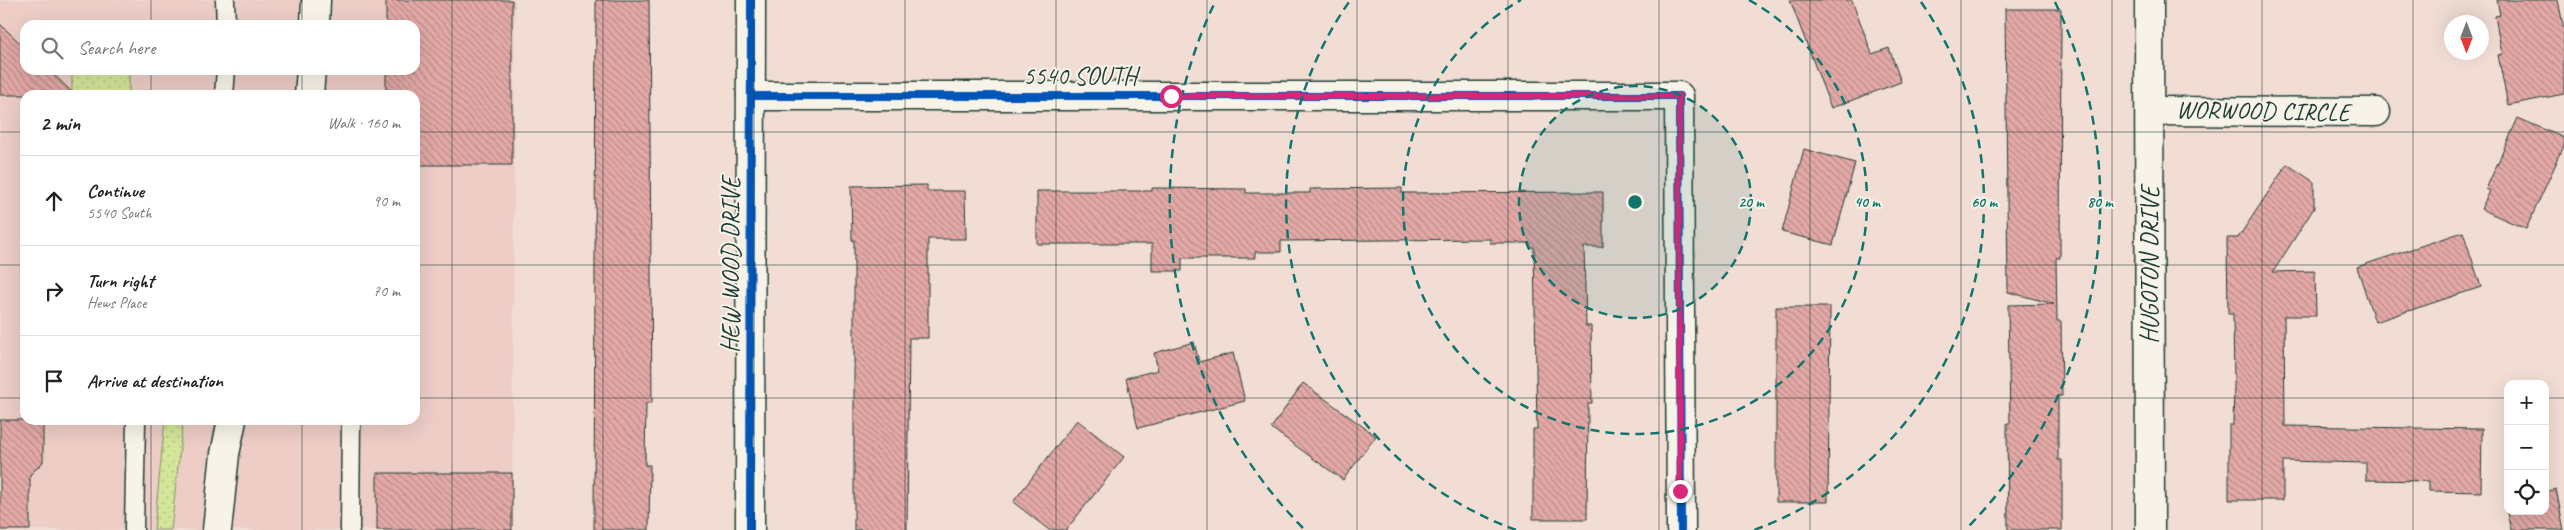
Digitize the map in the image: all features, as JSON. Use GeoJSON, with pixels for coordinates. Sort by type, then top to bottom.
{"type":"FeatureCollection","features":[{"type":"Feature","properties":{"kind":"street"},"geometry":{"type":"LineString","coordinates":[[315,20],[316,0]]}},
{"type":"Feature","properties":{"kind":"street","name":"HEW WOOD DRIVE"},"geometry":{"type":"LineString","coordinates":[[750,530],[751,0]]}},
{"type":"Feature","properties":{"kind":"street","name":"HUGOTON DRIVE"},"geometry":{"type":"LineString","coordinates":[[2149,0],[2150,530]]}},
{"type":"Feature","properties":{"kind":"street"},"geometry":{"type":"LineString","coordinates":[[309,90],[311,75]]}},
{"type":"Feature","properties":{"kind":"street","name":"5540 SOUTH"},"geometry":{"type":"LineString","coordinates":[[751,96],[1679,96],[1680,530]]}},
{"type":"Feature","properties":{"kind":"street","name":"WORWOOD CIRCLE"},"geometry":{"type":"LineString","coordinates":[[2150,110],[2376,112]]}},
{"type":"Feature","properties":{"kind":"street"},"geometry":{"type":"LineString","coordinates":[[217,530],[225,454],[231,425]]}},
{"type":"Feature","properties":{"kind":"lane"},"geometry":{"type":"LineString","coordinates":[[226,0],[226,20]]}},
{"type":"Feature","properties":{"kind":"lane"},"geometry":{"type":"LineString","coordinates":[[224,90],[226,75]]}},
{"type":"Feature","properties":{"kind":"lane"},"geometry":{"type":"LineString","coordinates":[[134,530],[136,425]]}},
{"type":"Feature","properties":{"kind":"lane"},"geometry":{"type":"LineString","coordinates":[[350,530],[351,425]]}},
{"type":"Feature","properties":{"kind":"shaded area"},"geometry":{"type":"Polygon","coordinates":[[[0,0],[515,0],[512,530],[0,530],[0,0]]]}},
{"type":"Feature","properties":{"kind":"green space"},"geometry":{"type":"Polygon","coordinates":[[[72,75],[129,75],[129,90],[72,90],[72,75]]]}},
{"type":"Feature","properties":{"kind":"green space"},"geometry":{"type":"Polygon","coordinates":[[[164,425],[182,425],[171,530],[154,530],[164,425]]]}},
{"type":"Feature","properties":{"kind":"building"},"geometry":{"type":"Polygon","coordinates":[[[386,0],[512,0],[512,165],[420,165],[420,90],[386,90],[386,75],[420,75],[420,20],[386,20],[386,0]]]}},
{"type":"Feature","properties":{"kind":"building"},"geometry":{"type":"Polygon","coordinates":[[[596,0],[649,0],[652,403],[646,403],[645,465],[650,465],[649,530],[594,530],[596,0]]]}},
{"type":"Feature","properties":{"kind":"building"},"geometry":{"type":"Polygon","coordinates":[[[1790,0],[1852,0],[1872,54],[1889,48],[1901,82],[1831,108],[1790,0]]]}},
{"type":"Feature","properties":{"kind":"building"},"geometry":{"type":"Polygon","coordinates":[[[2497,0],[2558,0],[2564,30],[2564,94],[2508,105],[2498,55],[2502,54],[2495,16],[2500,15],[2497,0]]]}},
{"type":"Feature","properties":{"kind":"building"},"geometry":{"type":"Polygon","coordinates":[[[2005,9],[2061,9],[2060,258],[2056,258],[2057,321],[2061,321],[2062,396],[2058,396],[2058,460],[2062,460],[2062,530],[2008,530],[2007,423],[2010,423],[2008,305],[2054,304],[2008,292],[2005,9]]]}},
{"type":"Feature","properties":{"kind":"building"},"geometry":{"type":"Polygon","coordinates":[[[0,24],[20,43],[20,75],[54,75],[70,90],[20,90],[20,95],[0,95],[0,24]]]}},
{"type":"Feature","properties":{"kind":"building"},"geometry":{"type":"Polygon","coordinates":[[[2518,118],[2564,138],[2564,146],[2526,229],[2481,209],[2490,191],[2486,189],[2518,118]]]}},
{"type":"Feature","properties":{"kind":"building"},"geometry":{"type":"Polygon","coordinates":[[[1804,149],[1855,163],[1833,245],[1782,232],[1804,149]]]}},
{"type":"Feature","properties":{"kind":"building"},"geometry":{"type":"Polygon","coordinates":[[[2287,164],[2314,182],[2314,208],[2273,272],[2315,271],[2316,316],[2284,316],[2285,426],[2482,429],[2481,492],[2429,491],[2429,481],[2366,480],[2366,463],[2283,461],[2283,500],[2229,500],[2229,425],[2233,425],[2234,385],[2233,314],[2228,314],[2227,238],[2238,238],[2287,164]]]}},
{"type":"Feature","properties":{"kind":"building"},"geometry":{"type":"Polygon","coordinates":[[[927,185],[927,191],[965,191],[966,239],[928,239],[928,338],[909,338],[907,530],[854,530],[854,240],[852,240],[851,186],[927,185]]]}},
{"type":"Feature","properties":{"kind":"building"},"geometry":{"type":"Polygon","coordinates":[[[1152,188],[1246,189],[1246,193],[1310,193],[1310,189],[1402,188],[1402,193],[1603,192],[1603,247],[1584,247],[1586,326],[1591,326],[1592,403],[1588,403],[1587,519],[1533,519],[1533,429],[1537,429],[1534,247],[1530,247],[1530,243],[1490,243],[1490,239],[1281,241],[1281,252],[1255,252],[1255,258],[1182,258],[1182,271],[1152,271],[1152,244],[1037,244],[1037,191],[1152,191],[1152,188]]]}},
{"type":"Feature","properties":{"kind":"building"},"geometry":{"type":"Polygon","coordinates":[[[2463,232],[2481,287],[2375,322],[2357,267],[2463,232]]]}},
{"type":"Feature","properties":{"kind":"building"},"geometry":{"type":"Polygon","coordinates":[[[1776,307],[1830,307],[1828,502],[1776,502],[1776,307]]]}},
{"type":"Feature","properties":{"kind":"building"},"geometry":{"type":"Polygon","coordinates":[[[1194,342],[1199,362],[1233,353],[1245,401],[1138,428],[1126,378],[1158,370],[1154,353],[1194,342]]]}},
{"type":"Feature","properties":{"kind":"building"},"geometry":{"type":"Polygon","coordinates":[[[1303,383],[1376,436],[1343,480],[1271,428],[1303,383]]]}},
{"type":"Feature","properties":{"kind":"building"},"geometry":{"type":"Polygon","coordinates":[[[0,420],[20,420],[20,425],[43,425],[43,462],[30,475],[30,530],[0,530],[0,420]]]}},
{"type":"Feature","properties":{"kind":"building"},"geometry":{"type":"Polygon","coordinates":[[[1077,420],[1124,457],[1066,530],[1049,530],[1013,502],[1077,420]]]}},
{"type":"Feature","properties":{"kind":"building"},"geometry":{"type":"Polygon","coordinates":[[[377,473],[512,473],[512,530],[377,530],[377,473]]]}},
{"type":"Feature","properties":{"kind":"building"},"geometry":{"type":"Polygon","coordinates":[[[2556,489],[2564,530],[2511,530],[2507,515],[2549,515],[2549,491],[2556,489]]]}},
{"type":"Feature","properties":{"kind":"cycle path"},"geometry":{"type":"LineString","coordinates":[[750,530],[751,0]]}},
{"type":"Feature","properties":{"kind":"cycle path"},"geometry":{"type":"LineString","coordinates":[[751,96],[1679,96],[1681,530]]}},
{"type":"Feature","properties":{"kind":"route"},"geometry":{"type":"LineString","coordinates":[[1171,96],[1679,96],[1680,491]]}}]}
